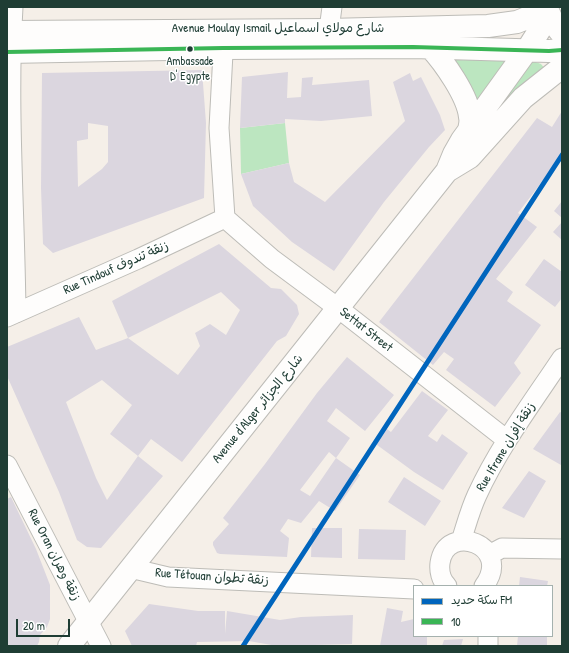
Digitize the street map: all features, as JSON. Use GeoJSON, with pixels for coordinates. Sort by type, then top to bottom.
{"type":"FeatureCollection","features":[{"type":"Feature","properties":{"kind":"main road","name":"Avenue Moulay Ismail شارع مولاي اسماعيل"},"geometry":{"type":"LineString","coordinates":[[327,39],[502,25],[516,22],[547,10]]}},
{"type":"Feature","properties":{"kind":"main road"},"geometry":{"type":"LineString","coordinates":[[547,10],[554,24],[562,34]]}},
{"type":"Feature","properties":{"kind":"main road","name":"Avenue d'Alger شارع الجزائر"},"geometry":{"type":"LineString","coordinates":[[69,646],[447,171],[454,154],[469,130],[527,50],[547,10]]}},
{"type":"Feature","properties":{"kind":"main road","name":"Avenue Moulay Ismail شارع مولاي اسماعيل"},"geometry":{"type":"LineString","coordinates":[[9,42],[327,39],[430,47],[550,51],[562,50]]}},
{"type":"Feature","properties":{"kind":"main road"},"geometry":{"type":"LineString","coordinates":[[430,47],[451,73],[466,104],[470,118],[469,130]]}},
{"type":"Feature","properties":{"kind":"main road","name":"Avenue d'Alger شارع الجزائر"},"geometry":{"type":"LineString","coordinates":[[447,171],[463,163],[470,157],[519,103],[553,80],[562,67]]}},
{"type":"Feature","properties":{"kind":"street"},"geometry":{"type":"LineString","coordinates":[[11,315],[15,251],[9,42],[13,7]]}},
{"type":"Feature","properties":{"kind":"street"},"geometry":{"type":"LineString","coordinates":[[327,39],[332,7]]}},
{"type":"Feature","properties":{"kind":"street"},"geometry":{"type":"LineString","coordinates":[[224,39],[219,128],[225,218]]}},
{"type":"Feature","properties":{"kind":"street","name":"Settat Street"},"geometry":{"type":"LineString","coordinates":[[225,218],[272,259],[338,308],[507,440]]}},
{"type":"Feature","properties":{"kind":"street","name":"Rue Tindouf زنقة تندوف"},"geometry":{"type":"LineString","coordinates":[[11,315],[138,259],[225,218]]}},
{"type":"Feature","properties":{"kind":"street","name":"Rue Ifrane زنقة إفران"},"geometry":{"type":"LineString","coordinates":[[461,541],[476,497],[507,440],[562,358]]}},
{"type":"Feature","properties":{"kind":"street","name":"Rue Oran زنقة وهران"},"geometry":{"type":"LineString","coordinates":[[7,465],[101,646]]}},
{"type":"Feature","properties":{"kind":"street"},"geometry":{"type":"LineString","coordinates":[[442,585],[439,568],[441,558],[445,550],[452,544],[461,541],[477,543],[484,548],[489,555],[492,564],[491,572],[485,585]]}},
{"type":"Feature","properties":{"kind":"street"},"geometry":{"type":"LineString","coordinates":[[489,555],[502,548],[562,549]]}},
{"type":"Feature","properties":{"kind":"street","name":"Rue Tétouan زنقة تطوان"},"geometry":{"type":"LineString","coordinates":[[130,568],[168,577],[413,589]]}},
{"type":"Feature","properties":{"kind":"green space"},"geometry":{"type":"Polygon","coordinates":[[[451,56],[509,60],[475,105],[451,56]]]}},
{"type":"Feature","properties":{"kind":"green space"},"geometry":{"type":"Polygon","coordinates":[[[533,61],[541,64],[546,70],[487,124],[521,73],[533,61]]]}},
{"type":"Feature","properties":{"kind":"green space"},"geometry":{"type":"Polygon","coordinates":[[[285,123],[289,163],[241,174],[240,128],[285,123]]]}},
{"type":"Feature","properties":{"kind":"building"},"geometry":{"type":"Polygon","coordinates":[[[202,70],[206,123],[204,198],[53,253],[43,244],[41,188],[42,73],[202,70]],[[88,123],[88,139],[77,141],[78,187],[102,169],[108,162],[108,126],[88,123]]]}},
{"type":"Feature","properties":{"kind":"building"},"geometry":{"type":"Polygon","coordinates":[[[288,72],[287,98],[301,97],[302,78],[313,77],[312,85],[369,80],[372,116],[321,121],[285,119],[285,123],[240,128],[242,77],[288,72]]]}},
{"type":"Feature","properties":{"kind":"building"},"geometry":{"type":"Polygon","coordinates":[[[410,73],[413,81],[421,77],[440,115],[445,130],[429,147],[384,202],[334,271],[292,242],[253,206],[241,174],[289,163],[294,182],[325,202],[405,121],[393,82],[410,73]]]}},
{"type":"Feature","properties":{"kind":"building"},"geometry":{"type":"Polygon","coordinates":[[[562,111],[562,153],[561,152],[544,179],[518,213],[537,227],[496,279],[513,292],[507,301],[541,325],[514,363],[521,373],[495,407],[446,370],[454,359],[444,352],[433,365],[379,322],[537,118],[552,127],[562,111]]]}},
{"type":"Feature","properties":{"kind":"building"},"geometry":{"type":"Polygon","coordinates":[[[562,201],[562,218],[554,211],[562,201]]]}},
{"type":"Feature","properties":{"kind":"building"},"geometry":{"type":"Polygon","coordinates":[[[562,222],[562,240],[553,232],[562,222]]]}},
{"type":"Feature","properties":{"kind":"building"},"geometry":{"type":"Polygon","coordinates":[[[219,244],[271,288],[281,289],[297,305],[299,314],[286,336],[277,341],[182,462],[151,439],[138,456],[163,476],[101,548],[87,547],[77,540],[59,492],[7,376],[7,347],[79,317],[96,350],[128,338],[112,301],[219,244]],[[221,292],[128,338],[178,375],[200,346],[195,333],[210,324],[226,335],[240,310],[221,292]],[[102,380],[66,402],[96,478],[107,500],[138,456],[110,434],[132,405],[102,380]]]}},
{"type":"Feature","properties":{"kind":"building"},"geometry":{"type":"Polygon","coordinates":[[[544,259],[562,272],[562,298],[555,307],[525,285],[544,259]]]}},
{"type":"Feature","properties":{"kind":"building"},"geometry":{"type":"Polygon","coordinates":[[[347,357],[394,395],[365,431],[336,408],[327,421],[350,438],[336,458],[360,475],[335,511],[319,501],[301,523],[288,519],[280,531],[289,538],[287,557],[217,553],[213,542],[229,524],[223,518],[317,393],[347,357]],[[329,452],[300,490],[310,496],[336,458],[329,452]]]}},
{"type":"Feature","properties":{"kind":"building"},"geometry":{"type":"Polygon","coordinates":[[[422,391],[448,410],[428,436],[437,442],[442,434],[468,453],[443,490],[414,472],[373,442],[384,427],[391,432],[422,391]]]}},
{"type":"Feature","properties":{"kind":"building"},"geometry":{"type":"Polygon","coordinates":[[[560,412],[562,413],[561,465],[533,449],[560,412]]]}},
{"type":"Feature","properties":{"kind":"building"},"geometry":{"type":"Polygon","coordinates":[[[529,471],[546,481],[524,518],[502,508],[529,471]]]}},
{"type":"Feature","properties":{"kind":"building"},"geometry":{"type":"Polygon","coordinates":[[[404,477],[441,501],[425,526],[388,502],[404,477]]]}},
{"type":"Feature","properties":{"kind":"building"},"geometry":{"type":"Polygon","coordinates":[[[11,497],[36,549],[50,585],[50,619],[47,627],[40,635],[37,646],[7,646],[7,499],[11,497]]]}},
{"type":"Feature","properties":{"kind":"building"},"geometry":{"type":"Polygon","coordinates":[[[312,528],[342,528],[342,558],[311,557],[312,528]]]}},
{"type":"Feature","properties":{"kind":"building"},"geometry":{"type":"Polygon","coordinates":[[[359,529],[406,530],[405,560],[358,559],[359,529]]]}},
{"type":"Feature","properties":{"kind":"building"},"geometry":{"type":"Polygon","coordinates":[[[520,577],[548,581],[547,585],[519,585],[520,577]]]}},
{"type":"Feature","properties":{"kind":"building"},"geometry":{"type":"Polygon","coordinates":[[[149,604],[198,611],[225,611],[225,634],[227,611],[280,620],[301,617],[353,615],[352,644],[277,646],[249,641],[197,642],[196,646],[132,646],[125,631],[149,604]]]}},
{"type":"Feature","properties":{"kind":"building"},"geometry":{"type":"Polygon","coordinates":[[[387,608],[403,611],[401,622],[413,619],[413,637],[427,637],[427,646],[380,646],[387,608]]]}},
{"type":"Feature","properties":{"kind":"building"},"geometry":{"type":"Polygon","coordinates":[[[518,637],[547,637],[547,646],[517,646],[518,637]]]}},
{"type":"Feature","properties":{"kind":"building"},"geometry":{"type":"Polygon","coordinates":[[[463,639],[461,646],[442,646],[444,640],[463,639]]]}},
{"type":"Feature","properties":{"kind":"rail line","name":"FM"},"geometry":{"type":"LineString","coordinates":[[243,646],[562,155]]}},
{"type":"Feature","properties":{"kind":"transit line","name":"10"},"geometry":{"type":"LineString","coordinates":[[7,52],[223,48],[413,47],[549,51],[562,50]]}},
{"type":"Feature","properties":{"kind":"place","name":"Ambassade D' Egypte"},"geometry":{"type":"Point","coordinates":[190,49]}}]}
